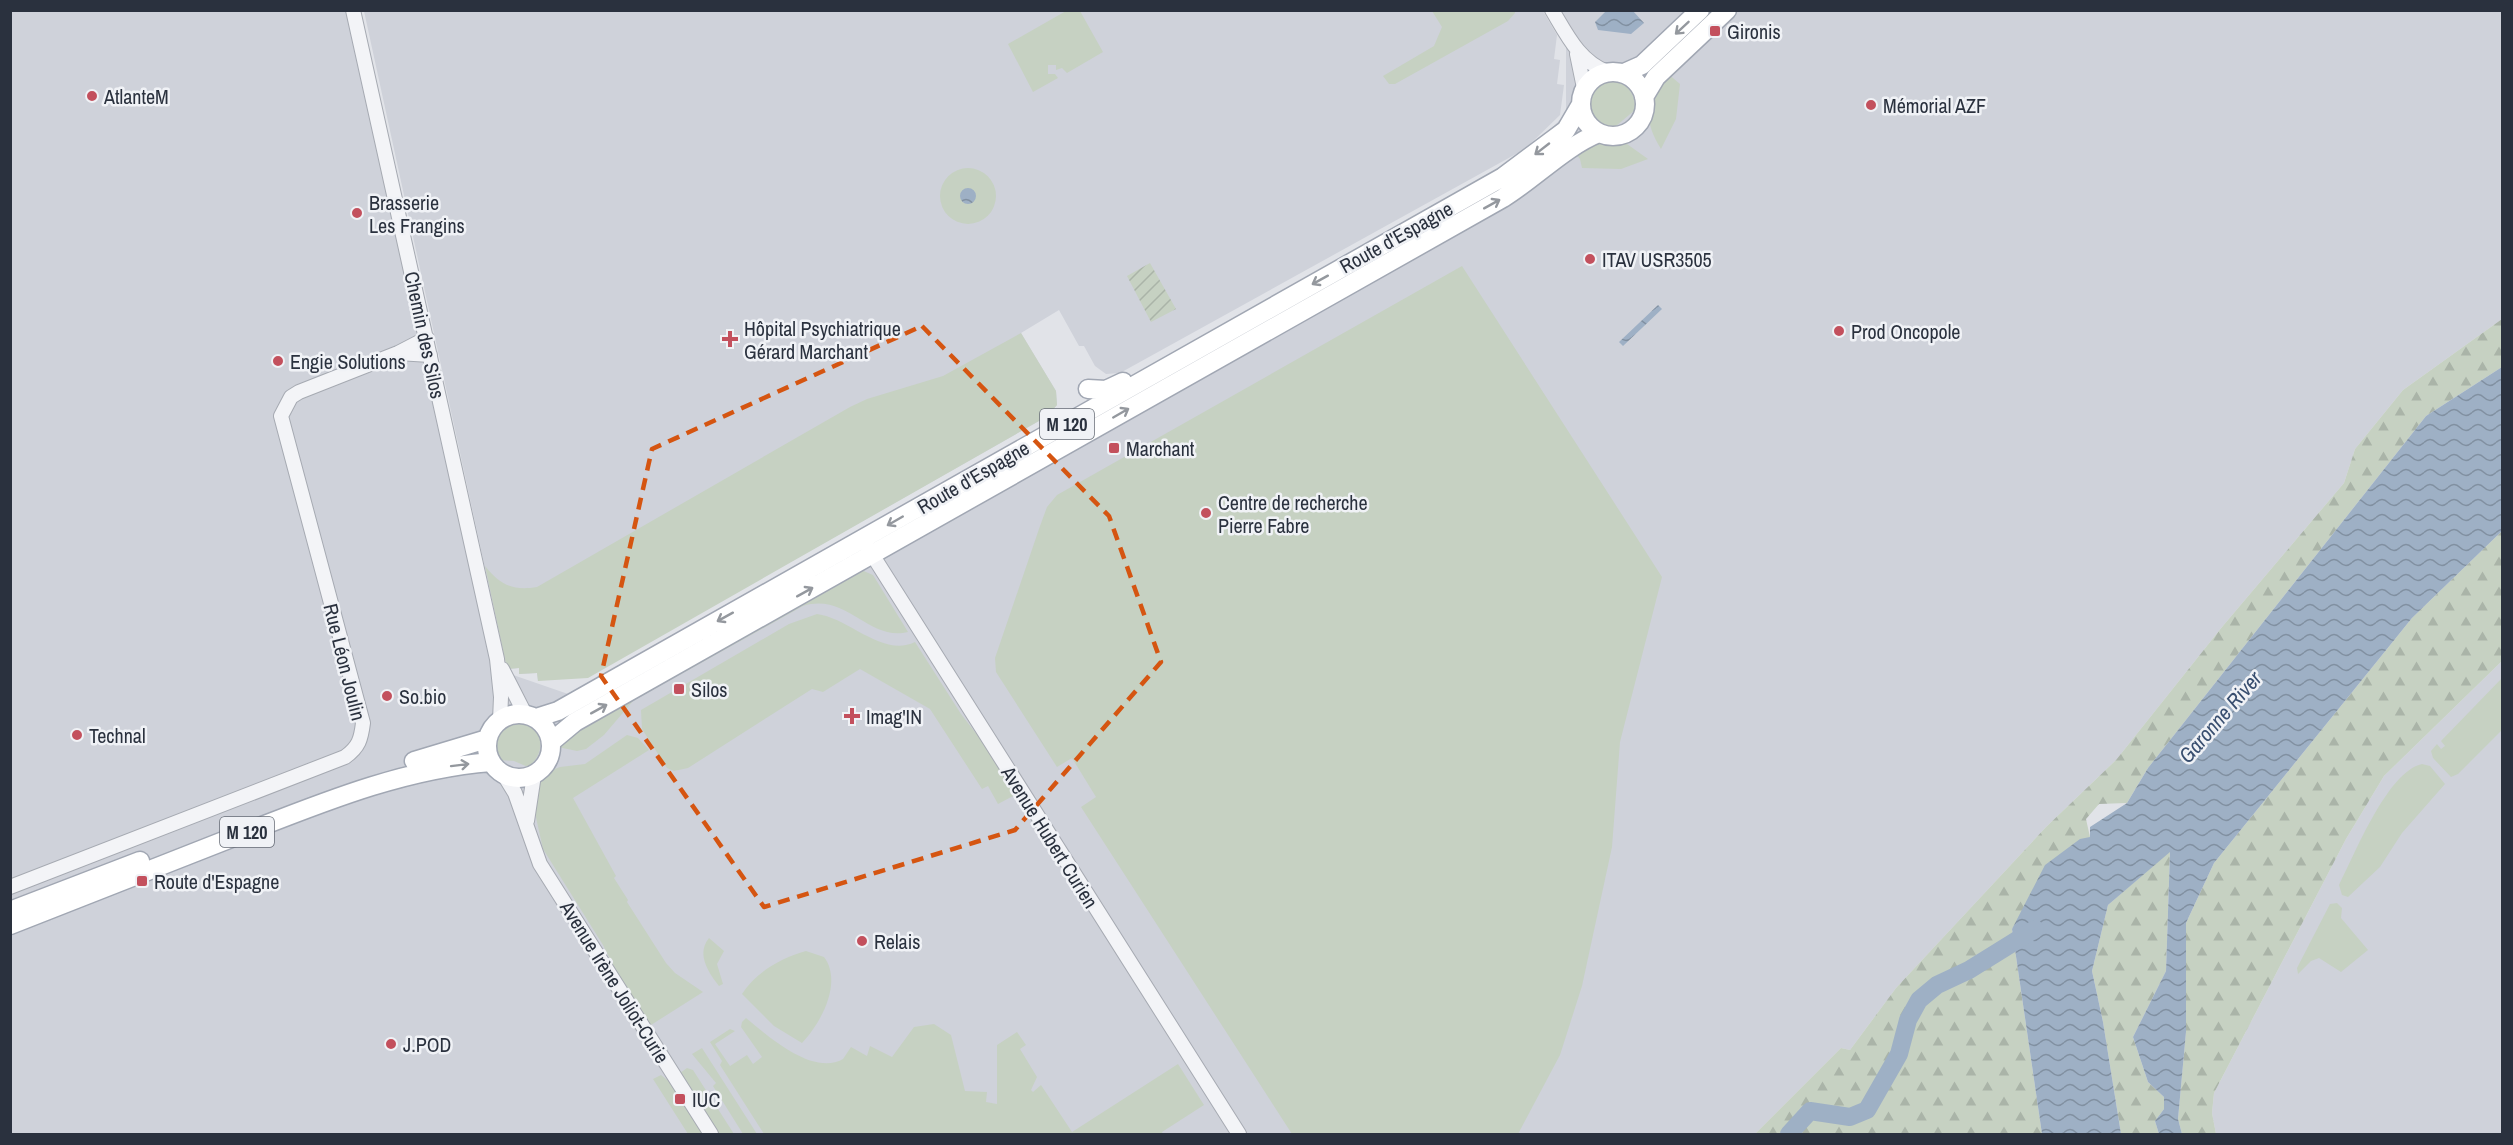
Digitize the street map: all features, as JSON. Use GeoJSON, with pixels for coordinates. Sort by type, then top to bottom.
{"type":"FeatureCollection","features":[{"type":"Feature","properties":{"kind":"main road"},"geometry":{"type":"LineString","coordinates":[[1700,10],[1642,64],[1592,79],[1584,88],[1580,106],[1588,125],[1599,133],[1610,136],[1630,131],[1643,115],[1644,97],[1656,77],[1727,10]]}},
{"type":"Feature","properties":{"kind":"main road"},"geometry":{"type":"LineString","coordinates":[[1616,73],[1637,82],[1644,97]]}},
{"type":"Feature","properties":{"kind":"main road","name":"Route d'Espagne"},"geometry":{"type":"LineString","coordinates":[[551,742],[575,722],[1190,352],[1512,171],[1566,130],[1580,106]]}},
{"type":"Feature","properties":{"kind":"main road","name":"Route d'Espagne"},"geometry":{"type":"LineString","coordinates":[[531,716],[558,711],[867,547],[1503,198],[1526,184],[1581,141],[1599,133]]}},
{"type":"Feature","properties":{"kind":"main road"},"geometry":{"type":"LineString","coordinates":[[1088,389],[1106,390],[1148,368],[1190,352]]}},
{"type":"Feature","properties":{"kind":"main road"},"geometry":{"type":"LineString","coordinates":[[512,714],[531,716],[543,724],[551,742],[550,754],[544,766],[534,775],[524,778],[504,775],[491,762],[487,751],[487,739],[500,720],[512,714]]}},
{"type":"Feature","properties":{"kind":"main road","name":"M 120"},"geometry":{"type":"LineString","coordinates":[[10,911],[375,772],[487,739]]}},
{"type":"Feature","properties":{"kind":"main road","name":"M 120"},"geometry":{"type":"LineString","coordinates":[[10,925],[298,812],[405,775],[458,764],[491,762]]}},
{"type":"Feature","properties":{"kind":"street","name":"Chemin des Silos"},"geometry":{"type":"LineString","coordinates":[[353,10],[497,659],[501,698],[500,720]]}},
{"type":"Feature","properties":{"kind":"street"},"geometry":{"type":"LineString","coordinates":[[1552,10],[1576,49],[1588,63],[1616,73]]}},
{"type":"Feature","properties":{"kind":"street"},"geometry":{"type":"LineString","coordinates":[[1576,49],[1582,68],[1584,88]]}},
{"type":"Feature","properties":{"kind":"street","name":"Rue Léon Joulin"},"geometry":{"type":"LineString","coordinates":[[10,887],[345,757],[355,750],[360,742],[363,723],[281,416],[291,397],[299,392],[398,353],[417,340],[427,338]]}},
{"type":"Feature","properties":{"kind":"street","name":"Rue Léon Joulin"},"geometry":{"type":"LineString","coordinates":[[398,353],[430,354]]}},
{"type":"Feature","properties":{"kind":"street","name":"Avenue Hubert Curien"},"geometry":{"type":"LineString","coordinates":[[867,547],[1239,1134]]}},
{"type":"Feature","properties":{"kind":"street","name":"Chemin des Silos"},"geometry":{"type":"LineString","coordinates":[[497,659],[531,716]]}},
{"type":"Feature","properties":{"kind":"street","name":"Avenue Irène Joliot-Curie"},"geometry":{"type":"LineString","coordinates":[[504,775],[515,794],[540,864],[711,1134]]}},
{"type":"Feature","properties":{"kind":"street","name":"Avenue Irène Joliot-Curie"},"geometry":{"type":"LineString","coordinates":[[527,826],[534,775]]}},
{"type":"Feature","properties":{"kind":"highlighted area"},"geometry":{"type":"Polygon","coordinates":[[[922,326],[1109,516],[1161,662],[1015,830],[764,907],[601,676],[652,449],[922,326]]]}},
{"type":"Feature","properties":{"kind":"shaded area"},"geometry":{"type":"Polygon","coordinates":[[[10,11],[360,11],[507,673],[571,695],[1240,320],[1526,153],[1566,114],[1566,42],[1549,11],[2502,11],[2502,319],[2403,390],[2355,449],[2344,483],[2222,627],[2116,760],[2046,827],[1896,988],[1850,1050],[1841,1048],[1755,1134],[11,1134],[10,11]]]}},
{"type":"Feature","properties":{"kind":"shaded area","name":"Hôpital Psychiatrique Gérard Marchant"},"geometry":{"type":"Polygon","coordinates":[[[364,11],[1543,11],[1557,35],[1554,59],[1560,60],[1557,84],[1564,85],[1560,115],[1525,149],[1120,373],[1106,374],[1095,366],[1084,346],[1079,346],[1059,310],[1021,333],[1056,391],[1057,405],[1046,417],[704,611],[538,681],[537,673],[519,674],[519,668],[507,669],[364,11]]]}},
{"type":"Feature","properties":{"kind":"shaded area"},"geometry":{"type":"Polygon","coordinates":[[[2502,661],[2502,1134],[2216,1134],[2212,1113],[2214,1093],[2346,839],[2384,776],[2502,661]]]}},
{"type":"Feature","properties":{"kind":"green space"},"geometry":{"type":"Polygon","coordinates":[[[1515,10],[1515,13],[1508,21],[1395,84],[1389,84],[1383,76],[1434,46],[1442,27],[1432,11],[1515,10]]]}},
{"type":"Feature","properties":{"kind":"green space"},"geometry":{"type":"Polygon","coordinates":[[[1066,11],[1080,11],[1103,52],[1067,73],[1062,68],[1056,70],[1056,65],[1048,65],[1048,74],[1055,74],[1058,78],[1033,92],[1008,44],[1066,11]]]}},
{"type":"Feature","properties":{"kind":"green space"},"geometry":{"type":"Polygon","coordinates":[[[1667,73],[1680,84],[1676,119],[1661,149],[1651,128],[1649,110],[1655,93],[1667,73]]]}},
{"type":"Feature","properties":{"kind":"green space"},"geometry":{"type":"Polygon","coordinates":[[[1609,81],[1625,86],[1632,94],[1635,104],[1635,110],[1616,126],[1616,129],[1605,128],[1596,123],[1588,108],[1588,100],[1592,92],[1599,85],[1609,81]]]}},
{"type":"Feature","properties":{"kind":"green space"},"geometry":{"type":"Polygon","coordinates":[[[1599,141],[1627,144],[1648,159],[1621,169],[1582,168],[1576,154],[1599,141]]]}},
{"type":"Feature","properties":{"kind":"green space"},"geometry":{"type":"Polygon","coordinates":[[[968,168],[988,176],[996,196],[988,216],[968,224],[948,216],[940,196],[948,176],[968,168]]]}},
{"type":"Feature","properties":{"kind":"green space"},"geometry":{"type":"Polygon","coordinates":[[[1150,263],[1176,309],[1151,322],[1127,276],[1150,263]]]}},
{"type":"Feature","properties":{"kind":"green space"},"geometry":{"type":"Polygon","coordinates":[[[1462,266],[1662,577],[1620,742],[1612,847],[1582,986],[1560,1055],[1518,1134],[1292,1134],[1081,807],[1096,797],[1072,758],[1057,767],[996,672],[995,658],[1047,507],[1057,495],[1462,266]]]}},
{"type":"Feature","properties":{"kind":"green space"},"geometry":{"type":"Polygon","coordinates":[[[2502,319],[2502,367],[2426,416],[2148,768],[2127,803],[2099,804],[2086,819],[2090,837],[2012,929],[2042,1134],[1755,1134],[1841,1048],[1850,1050],[1896,988],[2046,827],[2116,760],[2222,627],[2344,483],[2355,449],[2403,390],[2502,319]]]}},
{"type":"Feature","properties":{"kind":"green space"},"geometry":{"type":"Polygon","coordinates":[[[1021,333],[1056,391],[1057,405],[1046,417],[588,678],[538,681],[537,673],[519,674],[519,668],[507,669],[485,566],[496,578],[508,585],[521,588],[537,587],[850,407],[867,399],[943,376],[1021,333]]]}},
{"type":"Feature","properties":{"kind":"green space"},"geometry":{"type":"Polygon","coordinates":[[[2502,531],[2502,661],[2384,776],[2346,839],[2214,1093],[2212,1113],[2216,1134],[2182,1134],[2178,1119],[2186,1032],[2186,923],[2214,863],[2412,618],[2502,531]]]}},
{"type":"Feature","properties":{"kind":"green space"},"geometry":{"type":"Polygon","coordinates":[[[859,569],[873,575],[908,632],[894,633],[881,630],[832,606],[819,604],[803,606],[633,701],[604,735],[586,749],[577,751],[558,747],[564,737],[859,569]]]}},
{"type":"Feature","properties":{"kind":"green space"},"geometry":{"type":"Polygon","coordinates":[[[817,614],[841,622],[866,636],[891,645],[903,646],[915,642],[961,714],[992,754],[1015,795],[998,804],[988,786],[982,789],[930,709],[860,669],[823,692],[812,689],[688,768],[674,771],[667,768],[642,729],[641,710],[789,624],[817,614]]]}},
{"type":"Feature","properties":{"kind":"green space"},"geometry":{"type":"Polygon","coordinates":[[[2502,678],[2502,730],[2458,774],[2451,777],[2433,758],[2431,751],[2437,744],[2441,749],[2445,746],[2441,741],[2502,678]]]}},
{"type":"Feature","properties":{"kind":"green space"},"geometry":{"type":"Polygon","coordinates":[[[519,720],[533,728],[540,740],[538,754],[528,767],[514,761],[499,760],[494,746],[496,734],[500,729],[505,724],[519,720]]]}},
{"type":"Feature","properties":{"kind":"green space"},"geometry":{"type":"Polygon","coordinates":[[[627,735],[638,738],[649,750],[573,798],[616,876],[614,878],[628,900],[627,902],[666,963],[675,973],[703,992],[651,1025],[624,988],[603,945],[543,849],[535,813],[538,780],[544,773],[560,767],[585,764],[627,735]]]}},
{"type":"Feature","properties":{"kind":"green space"},"geometry":{"type":"Polygon","coordinates":[[[2422,764],[2430,766],[2445,784],[2402,833],[2380,867],[2348,897],[2342,895],[2339,885],[2373,816],[2397,782],[2409,770],[2422,764]]]}},
{"type":"Feature","properties":{"kind":"green space"},"geometry":{"type":"Polygon","coordinates":[[[2170,851],[2166,971],[2133,1037],[2148,1082],[2164,1097],[2164,1109],[2155,1121],[2159,1134],[2121,1134],[2103,1022],[2092,971],[2108,905],[2170,851]]]}},
{"type":"Feature","properties":{"kind":"green space"},"geometry":{"type":"Polygon","coordinates":[[[2337,903],[2342,908],[2341,918],[2368,950],[2341,972],[2319,958],[2311,961],[2298,974],[2297,968],[2330,904],[2337,903]]]}},
{"type":"Feature","properties":{"kind":"green space"},"geometry":{"type":"Polygon","coordinates":[[[709,938],[724,951],[717,964],[723,984],[719,986],[705,963],[704,950],[709,938]]]}},
{"type":"Feature","properties":{"kind":"green space"},"geometry":{"type":"Polygon","coordinates":[[[806,951],[824,957],[831,978],[827,1002],[822,1014],[802,1043],[774,1026],[742,994],[754,979],[770,967],[806,951]]]}},
{"type":"Feature","properties":{"kind":"green space"},"geometry":{"type":"Polygon","coordinates":[[[746,1018],[779,1044],[805,1059],[831,1063],[843,1059],[851,1047],[867,1056],[870,1046],[892,1057],[914,1027],[934,1024],[951,1035],[965,1091],[987,1092],[986,1102],[997,1104],[997,1045],[1017,1032],[1026,1045],[1020,1049],[1037,1077],[1031,1090],[1033,1092],[1041,1085],[1072,1132],[1178,1064],[1204,1105],[1162,1132],[1163,1134],[764,1134],[720,1065],[722,1061],[710,1042],[730,1029],[735,1031],[715,1044],[730,1066],[747,1055],[753,1064],[762,1057],[741,1027],[746,1018]]]}},
{"type":"Feature","properties":{"kind":"green space"},"geometry":{"type":"Polygon","coordinates":[[[702,1048],[757,1134],[743,1134],[713,1086],[716,1083],[692,1054],[702,1048]]]}},
{"type":"Feature","properties":{"kind":"green space"},"geometry":{"type":"Polygon","coordinates":[[[687,1068],[693,1070],[734,1134],[716,1134],[680,1073],[687,1068]]]}},
{"type":"Feature","properties":{"kind":"green space"},"geometry":{"type":"Polygon","coordinates":[[[661,1075],[670,1082],[705,1134],[688,1134],[653,1079],[661,1075]]]}},
{"type":"Feature","properties":{"kind":"water"},"geometry":{"type":"Polygon","coordinates":[[[1607,10],[1633,11],[1644,23],[1631,34],[1598,30],[1595,22],[1607,10]]]}},
{"type":"Feature","properties":{"kind":"water"},"geometry":{"type":"Polygon","coordinates":[[[968,188],[974,190],[976,196],[974,202],[968,204],[962,202],[960,196],[962,190],[968,188]]]}},
{"type":"Feature","properties":{"kind":"water"},"geometry":{"type":"Polygon","coordinates":[[[1658,305],[1662,309],[1623,346],[1619,342],[1658,305]]]}},
{"type":"Feature","properties":{"kind":"water","name":"Garonne River"},"geometry":{"type":"Polygon","coordinates":[[[2502,367],[2502,531],[2412,618],[2214,863],[2186,923],[2186,1032],[2178,1119],[2182,1134],[2159,1134],[2155,1121],[2164,1109],[2164,1097],[2148,1082],[2133,1037],[2166,971],[2170,852],[2108,905],[2092,971],[2103,1022],[2121,1134],[2042,1134],[2012,929],[2045,865],[2080,839],[2090,837],[2090,827],[2127,803],[2148,768],[2426,416],[2502,367]]]}},
{"type":"Feature","properties":{"kind":"waterway"},"geometry":{"type":"LineString","coordinates":[[1789,1134],[1810,1111],[1850,1117],[1867,1110],[1899,1054],[1908,1020],[1919,1000],[1937,985],[1969,970],[2035,929]]}},
{"type":"Feature","properties":{"kind":"place","name":"Gironis"},"geometry":{"type":"Point","coordinates":[1715,31]}},
{"type":"Feature","properties":{"kind":"place","name":"AtlanteM"},"geometry":{"type":"Point","coordinates":[92,96]}},
{"type":"Feature","properties":{"kind":"place","name":"Mémorial AZF"},"geometry":{"type":"Point","coordinates":[1871,105]}},
{"type":"Feature","properties":{"kind":"place","name":"Brasserie Les Frangins"},"geometry":{"type":"Point","coordinates":[357,213]}},
{"type":"Feature","properties":{"kind":"place","name":"ITAV USR3505"},"geometry":{"type":"Point","coordinates":[1590,259]}},
{"type":"Feature","properties":{"kind":"place","name":"Prod Oncopole"},"geometry":{"type":"Point","coordinates":[1839,331]}},
{"type":"Feature","properties":{"kind":"place","name":"Hôpital Psychiatrique Gérard Marchant"},"geometry":{"type":"Point","coordinates":[730,339]}},
{"type":"Feature","properties":{"kind":"place","name":"Engie Solutions"},"geometry":{"type":"Point","coordinates":[278,361]}},
{"type":"Feature","properties":{"kind":"place","name":"Marchant"},"geometry":{"type":"Point","coordinates":[1114,448]}},
{"type":"Feature","properties":{"kind":"place","name":"Centre de recherche Pierre Fabre"},"geometry":{"type":"Point","coordinates":[1206,513]}},
{"type":"Feature","properties":{"kind":"place","name":"Silos"},"geometry":{"type":"Point","coordinates":[679,689]}},
{"type":"Feature","properties":{"kind":"place","name":"So.bio"},"geometry":{"type":"Point","coordinates":[387,696]}},
{"type":"Feature","properties":{"kind":"place","name":"Imag'IN"},"geometry":{"type":"Point","coordinates":[852,716]}},
{"type":"Feature","properties":{"kind":"place","name":"Technal"},"geometry":{"type":"Point","coordinates":[77,735]}},
{"type":"Feature","properties":{"kind":"place","name":"Route d'Espagne"},"geometry":{"type":"Point","coordinates":[142,881]}},
{"type":"Feature","properties":{"kind":"place","name":"Relais"},"geometry":{"type":"Point","coordinates":[862,941]}},
{"type":"Feature","properties":{"kind":"place","name":"J.POD"},"geometry":{"type":"Point","coordinates":[391,1044]}},
{"type":"Feature","properties":{"kind":"place","name":"IUC"},"geometry":{"type":"Point","coordinates":[680,1099]}}]}
